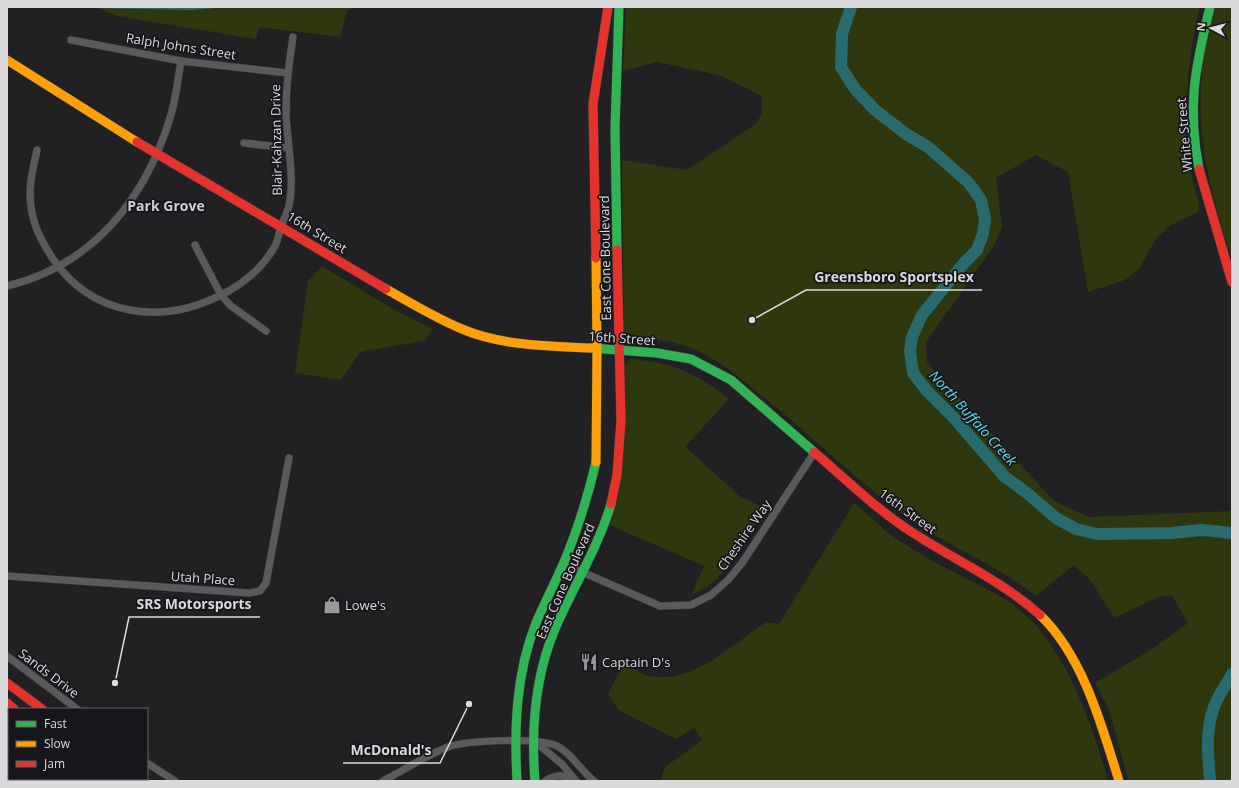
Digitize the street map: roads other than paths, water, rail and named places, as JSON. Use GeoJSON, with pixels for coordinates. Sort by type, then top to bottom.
{"type":"FeatureCollection","features":[{"type":"Feature","properties":{"kind":"main road","name":"East Cone Boulevard"},"geometry":{"type":"LineString","coordinates":[[517,781],[515,740],[518,698],[526,655],[536,624],[564,562],[588,498],[596,460],[597,348],[593,104],[608,7]]}},
{"type":"Feature","properties":{"kind":"main road","name":"East Cone Boulevard"},"geometry":{"type":"LineString","coordinates":[[536,781],[534,723],[542,671],[554,631],[604,526],[617,476],[620,451],[615,108],[618,7]]}},
{"type":"Feature","properties":{"kind":"main road","name":"White Street"},"geometry":{"type":"LineString","coordinates":[[1210,7],[1199,48],[1194,79],[1193,113],[1199,170],[1232,282]]}},
{"type":"Feature","properties":{"kind":"main road","name":"16th Street"},"geometry":{"type":"LineString","coordinates":[[7,60],[156,154],[282,226],[433,316],[463,330],[495,339],[532,346],[645,351],[691,359],[731,380],[887,515],[917,536],[1019,596],[1042,616],[1070,653],[1096,707],[1119,781]]}},
{"type":"Feature","properties":{"kind":"main road"},"geometry":{"type":"LineString","coordinates":[[7,683],[41,708]]}},
{"type":"Feature","properties":{"kind":"street","name":"Blair-Kahzan Drive"},"geometry":{"type":"LineString","coordinates":[[37,150],[30,183],[31,206],[35,228],[43,245],[58,266],[75,285],[100,301],[129,311],[154,312],[179,310],[205,303],[238,287],[260,267],[275,246],[282,226],[288,207],[291,181],[288,148],[288,73],[293,37]]}},
{"type":"Feature","properties":{"kind":"street","name":"Ralph Johns Street"},"geometry":{"type":"LineString","coordinates":[[71,40],[180,61],[288,73]]}},
{"type":"Feature","properties":{"kind":"street"},"geometry":{"type":"LineString","coordinates":[[7,286],[36,278],[77,256],[112,226],[128,205],[156,154],[171,114],[180,61]]}},
{"type":"Feature","properties":{"kind":"street"},"geometry":{"type":"LineString","coordinates":[[244,143],[288,148]]}},
{"type":"Feature","properties":{"kind":"street"},"geometry":{"type":"LineString","coordinates":[[195,245],[221,295],[231,306],[266,330]]}},
{"type":"Feature","properties":{"kind":"street","name":"Cheshire Way"},"geometry":{"type":"LineString","coordinates":[[564,562],[582,572],[660,606],[691,605],[711,594],[728,580],[742,564],[814,453]]}},
{"type":"Feature","properties":{"kind":"street","name":"Utah Place"},"geometry":{"type":"LineString","coordinates":[[7,576],[249,593],[260,591],[266,583],[289,458]]}},
{"type":"Feature","properties":{"kind":"street","name":"Sands Drive"},"geometry":{"type":"LineString","coordinates":[[7,656],[76,708]]}},
{"type":"Feature","properties":{"kind":"street"},"geometry":{"type":"LineString","coordinates":[[383,781],[449,747],[472,743],[515,740],[534,741],[558,747],[577,761],[594,781]]}},
{"type":"Feature","properties":{"kind":"street"},"geometry":{"type":"LineString","coordinates":[[534,741],[562,764],[576,780]]}},
{"type":"Feature","properties":{"kind":"street"},"geometry":{"type":"LineString","coordinates":[[148,764],[175,781]]}},
{"type":"Feature","properties":{"kind":"street"},"geometry":{"type":"LineString","coordinates":[[545,781],[553,776],[562,775],[576,780]]}},
{"type":"Feature","properties":{"kind":"waterway"},"geometry":{"type":"LineString","coordinates":[[90,7],[192,9],[216,7]]}},
{"type":"Feature","properties":{"kind":"waterway","name":"North Buffalo Creek"},"geometry":{"type":"LineString","coordinates":[[851,7],[842,34],[841,67],[855,89],[875,110],[906,134],[928,147],[969,183],[981,200],[985,219],[983,234],[977,250],[964,263],[922,315],[912,337],[910,351],[913,373],[927,391],[954,418],[1005,477],[1027,493],[1056,518],[1076,529],[1097,534],[1170,533],[1202,530],[1232,533]]}},
{"type":"Feature","properties":{"kind":"waterway","name":"North Buffalo Creek"},"geometry":{"type":"LineString","coordinates":[[1210,781],[1208,739],[1211,718],[1218,698],[1232,674]]}},
{"type":"Feature","properties":{"kind":"place","name":"Greensboro Sportsplex"},"geometry":{"type":"Point","coordinates":[752,320]}},
{"type":"Feature","properties":{"kind":"place","name":"Lowe's"},"geometry":{"type":"Point","coordinates":[332,605]}},
{"type":"Feature","properties":{"kind":"place","name":"Captain D's"},"geometry":{"type":"Point","coordinates":[589,662]}},
{"type":"Feature","properties":{"kind":"place","name":"SRS Motorsports"},"geometry":{"type":"Point","coordinates":[115,683]}},
{"type":"Feature","properties":{"kind":"place","name":"McDonald's"},"geometry":{"type":"Point","coordinates":[469,704]}},
{"type":"Feature","properties":{"kind":"district","name":"Park Grove"},"geometry":{"type":"Point","coordinates":[166,206]}}]}
